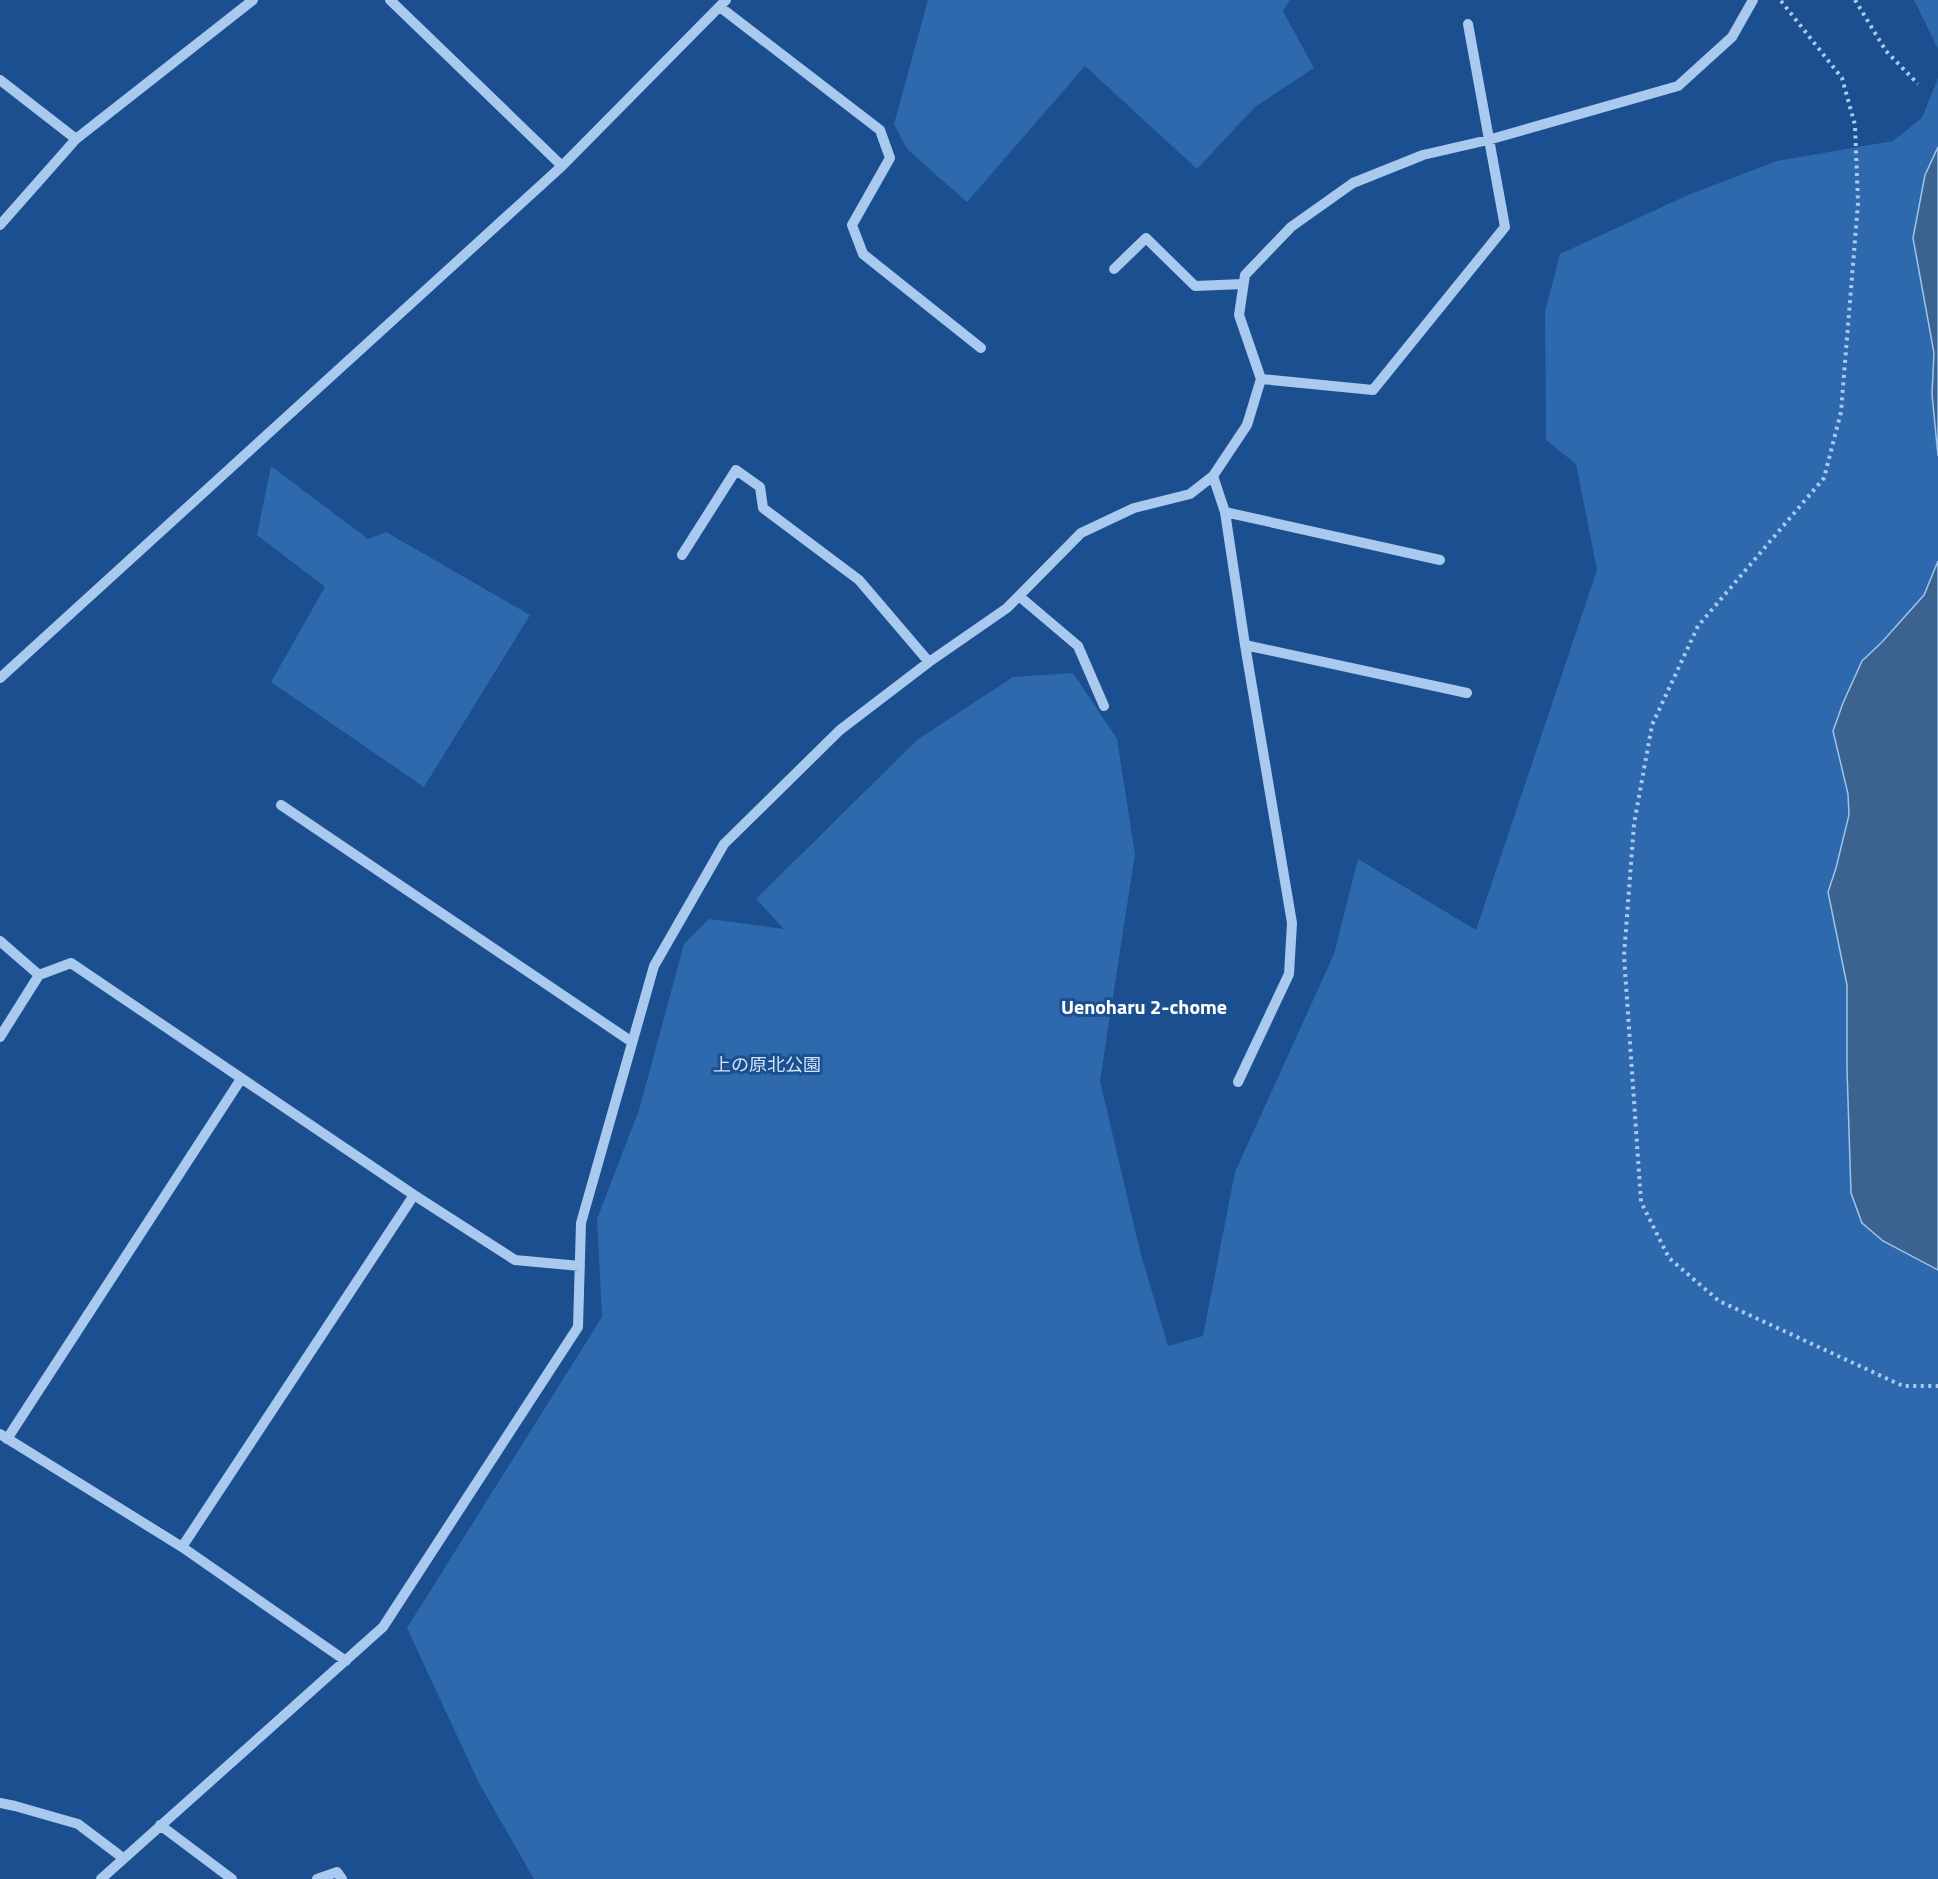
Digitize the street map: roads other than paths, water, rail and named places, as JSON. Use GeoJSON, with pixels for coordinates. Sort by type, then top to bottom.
{"type":"FeatureCollection","features":[{"type":"Feature","properties":{"kind":"street"},"geometry":{"type":"LineString","coordinates":[[0,225],[76,139],[253,0]]}},
{"type":"Feature","properties":{"kind":"street"},"geometry":{"type":"LineString","coordinates":[[390,0],[562,166]]}},
{"type":"Feature","properties":{"kind":"street"},"geometry":{"type":"LineString","coordinates":[[101,1879],[383,1627],[579,1327],[581,1223],[654,966],[724,844],[840,730],[929,662],[1007,608],[1081,533],[1134,508],[1190,494],[1213,476],[1247,425],[1261,379],[1239,315],[1245,275],[1291,227],[1353,183],[1423,155],[1488,140],[1678,86],[1732,37],[1753,0]]}},
{"type":"Feature","properties":{"kind":"street"},"geometry":{"type":"LineString","coordinates":[[0,678],[562,166],[723,3],[880,130],[890,158],[852,225],[863,254],[981,348]]}},
{"type":"Feature","properties":{"kind":"street"},"geometry":{"type":"LineString","coordinates":[[1261,379],[1373,390],[1505,227],[1468,24]]}},
{"type":"Feature","properties":{"kind":"street"},"geometry":{"type":"LineString","coordinates":[[0,80],[76,139]]}},
{"type":"Feature","properties":{"kind":"street"},"geometry":{"type":"LineString","coordinates":[[1114,268],[1146,238],[1195,286],[1243,284]]}},
{"type":"Feature","properties":{"kind":"street"},"geometry":{"type":"LineString","coordinates":[[682,555],[736,470],[760,487],[764,508],[859,580],[929,662]]}},
{"type":"Feature","properties":{"kind":"street"},"geometry":{"type":"LineString","coordinates":[[1213,476],[1225,512],[1292,923],[1289,974],[1238,1082]]}},
{"type":"Feature","properties":{"kind":"street"},"geometry":{"type":"LineString","coordinates":[[1225,512],[1440,560]]}},
{"type":"Feature","properties":{"kind":"street"},"geometry":{"type":"LineString","coordinates":[[1019,596],[1078,646],[1104,705]]}},
{"type":"Feature","properties":{"kind":"street"},"geometry":{"type":"LineString","coordinates":[[1245,645],[1467,693]]}},
{"type":"Feature","properties":{"kind":"street"},"geometry":{"type":"LineString","coordinates":[[281,805],[632,1042]]}},
{"type":"Feature","properties":{"kind":"street"},"geometry":{"type":"LineString","coordinates":[[0,941],[39,975]]}},
{"type":"Feature","properties":{"kind":"street"},"geometry":{"type":"LineString","coordinates":[[0,1037],[39,975],[71,963],[414,1195],[515,1260],[580,1266]]}},
{"type":"Feature","properties":{"kind":"street"},"geometry":{"type":"LineString","coordinates":[[241,1079],[3,1436],[182,1547],[346,1661]]}},
{"type":"Feature","properties":{"kind":"street"},"geometry":{"type":"LineString","coordinates":[[182,1547],[414,1195]]}},
{"type":"Feature","properties":{"kind":"street"},"geometry":{"type":"LineString","coordinates":[[0,1803],[78,1824],[123,1858]]}},
{"type":"Feature","properties":{"kind":"street"},"geometry":{"type":"LineString","coordinates":[[160,1825],[232,1879]]}},
{"type":"Feature","properties":{"kind":"street"},"geometry":{"type":"LineString","coordinates":[[317,1879],[337,1872],[342,1879]]}},
{"type":"Feature","properties":{"kind":"district","name":"Uenoharu 2-chome"},"geometry":{"type":"Point","coordinates":[1144,1006]}},
{"type":"Feature","properties":{"kind":"park label","name":"上の原北公園"},"geometry":{"type":"Point","coordinates":[767,1064]}}]}
